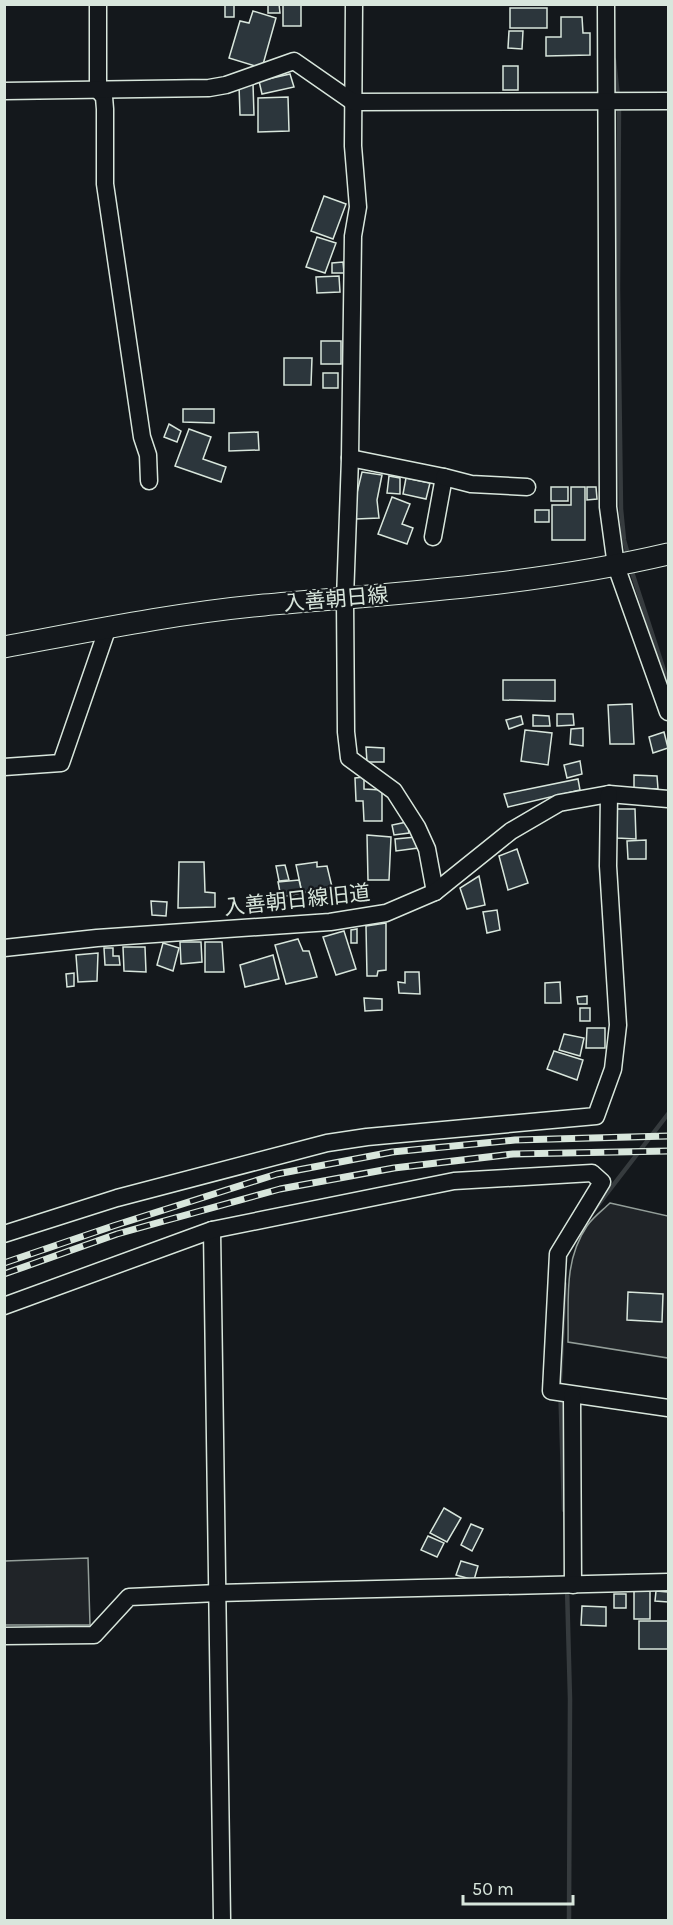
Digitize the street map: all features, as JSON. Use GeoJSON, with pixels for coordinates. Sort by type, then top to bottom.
{"type":"FeatureCollection","features":[{"type":"Feature","properties":{"kind":"main road","name":"入善朝日線"},"geometry":{"type":"LineString","coordinates":[[4,647],[108,627],[262,605],[518,581],[616,567],[669,554]]}},
{"type":"Feature","properties":{"kind":"street"},"geometry":{"type":"LineString","coordinates":[[98,4],[98,90],[104,97],[105,109],[105,184],[142,438],[148,455],[149,481]]}},
{"type":"Feature","properties":{"kind":"street"},"geometry":{"type":"LineString","coordinates":[[354,4],[352,102],[358,207],[353,236],[350,458],[345,599],[346,732],[349,758],[394,791],[417,827],[428,849],[435,892]]}},
{"type":"Feature","properties":{"kind":"street"},"geometry":{"type":"LineString","coordinates":[[606,4],[608,507],[616,567],[669,712]]}},
{"type":"Feature","properties":{"kind":"street"},"geometry":{"type":"LineString","coordinates":[[4,91],[209,88],[226,85],[294,62],[352,102],[669,101]]}},
{"type":"Feature","properties":{"kind":"street"},"geometry":{"type":"LineString","coordinates":[[350,458],[471,484],[527,487]]}},
{"type":"Feature","properties":{"kind":"street"},"geometry":{"type":"LineString","coordinates":[[433,537],[444,477]]}},
{"type":"Feature","properties":{"kind":"street"},"geometry":{"type":"LineString","coordinates":[[4,767],[61,763],[108,627]]}},
{"type":"Feature","properties":{"kind":"street"},"geometry":{"type":"LineString","coordinates":[[4,1234],[117,1198],[327,1143],[367,1137],[596,1116],[613,1069],[618,1025],[608,866],[609,794]]}},
{"type":"Feature","properties":{"kind":"street","name":"入善朝日線旧道"},"geometry":{"type":"LineString","coordinates":[[4,948],[97,938],[330,922],[386,913],[435,892],[511,831],[559,804],[609,794],[669,799]]}},
{"type":"Feature","properties":{"kind":"street"},"geometry":{"type":"LineString","coordinates":[[4,1306],[212,1230],[454,1181],[592,1173],[602,1182],[558,1254],[550,1391],[669,1408]]}},
{"type":"Feature","properties":{"kind":"street"},"geometry":{"type":"LineString","coordinates":[[212,1230],[222,1920]]}},
{"type":"Feature","properties":{"kind":"street"},"geometry":{"type":"LineString","coordinates":[[572,1395],[573,1585]]}},
{"type":"Feature","properties":{"kind":"street"},"geometry":{"type":"LineString","coordinates":[[4,1636],[94,1635],[129,1598],[218,1593],[669,1582]]}},
{"type":"Feature","properties":{"kind":"shaded area"},"geometry":{"type":"Polygon","coordinates":[[[610,1203],[668,1216],[668,1358],[568,1342],[569,1282],[574,1253],[587,1226],[610,1203]]]}},
{"type":"Feature","properties":{"kind":"shaded area"},"geometry":{"type":"Polygon","coordinates":[[[88,1558],[90,1625],[5,1625],[5,1561],[88,1558]]]}},
{"type":"Feature","properties":{"kind":"building"},"geometry":{"type":"Polygon","coordinates":[[[225,4],[234,4],[234,17],[225,17],[225,4]]]}},
{"type":"Feature","properties":{"kind":"building"},"geometry":{"type":"Polygon","coordinates":[[[268,4],[279,4],[280,13],[268,13],[268,4]]]}},
{"type":"Feature","properties":{"kind":"building"},"geometry":{"type":"Polygon","coordinates":[[[283,4],[301,4],[301,26],[283,26],[283,4]]]}},
{"type":"Feature","properties":{"kind":"building"},"geometry":{"type":"Polygon","coordinates":[[[510,8],[547,8],[547,28],[510,28],[510,8]]]}},
{"type":"Feature","properties":{"kind":"building"},"geometry":{"type":"Polygon","coordinates":[[[253,11],[276,18],[262,68],[229,58],[240,21],[249,23],[253,11]]]}},
{"type":"Feature","properties":{"kind":"building"},"geometry":{"type":"Polygon","coordinates":[[[561,17],[582,17],[583,33],[590,33],[590,55],[546,56],[546,37],[561,37],[561,17]]]}},
{"type":"Feature","properties":{"kind":"building"},"geometry":{"type":"Polygon","coordinates":[[[509,31],[523,31],[522,49],[508,48],[509,31]]]}},
{"type":"Feature","properties":{"kind":"building"},"geometry":{"type":"Polygon","coordinates":[[[503,66],[518,66],[518,90],[503,90],[503,66]]]}},
{"type":"Feature","properties":{"kind":"building"},"geometry":{"type":"Polygon","coordinates":[[[290,74],[294,87],[262,94],[259,81],[290,74]]]}},
{"type":"Feature","properties":{"kind":"building"},"geometry":{"type":"Polygon","coordinates":[[[253,84],[254,115],[240,115],[239,85],[253,84]]]}},
{"type":"Feature","properties":{"kind":"building"},"geometry":{"type":"Polygon","coordinates":[[[288,97],[289,131],[258,132],[258,98],[288,97]]]}},
{"type":"Feature","properties":{"kind":"building"},"geometry":{"type":"Polygon","coordinates":[[[324,196],[346,204],[333,239],[311,231],[324,196]]]}},
{"type":"Feature","properties":{"kind":"building"},"geometry":{"type":"Polygon","coordinates":[[[317,237],[336,243],[325,273],[306,267],[317,237]]]}},
{"type":"Feature","properties":{"kind":"building"},"geometry":{"type":"Polygon","coordinates":[[[343,262],[344,273],[332,273],[332,263],[343,262]]]}},
{"type":"Feature","properties":{"kind":"building"},"geometry":{"type":"Polygon","coordinates":[[[339,276],[340,292],[317,293],[316,277],[339,276]]]}},
{"type":"Feature","properties":{"kind":"building"},"geometry":{"type":"Polygon","coordinates":[[[321,341],[341,341],[341,364],[321,364],[321,341]]]}},
{"type":"Feature","properties":{"kind":"building"},"geometry":{"type":"Polygon","coordinates":[[[284,358],[312,358],[311,385],[284,385],[284,358]]]}},
{"type":"Feature","properties":{"kind":"building"},"geometry":{"type":"Polygon","coordinates":[[[323,373],[338,373],[338,388],[323,388],[323,373]]]}},
{"type":"Feature","properties":{"kind":"building"},"geometry":{"type":"Polygon","coordinates":[[[183,409],[214,409],[214,423],[183,422],[183,409]]]}},
{"type":"Feature","properties":{"kind":"building"},"geometry":{"type":"Polygon","coordinates":[[[169,424],[181,431],[177,442],[164,437],[169,424]]]}},
{"type":"Feature","properties":{"kind":"building"},"geometry":{"type":"Polygon","coordinates":[[[189,429],[211,437],[203,459],[226,467],[221,482],[175,466],[189,429]]]}},
{"type":"Feature","properties":{"kind":"building"},"geometry":{"type":"Polygon","coordinates":[[[258,432],[259,450],[229,451],[229,433],[258,432]]]}},
{"type":"Feature","properties":{"kind":"building"},"geometry":{"type":"Polygon","coordinates":[[[362,472],[382,475],[377,500],[379,518],[356,519],[356,497],[362,472]]]}},
{"type":"Feature","properties":{"kind":"building"},"geometry":{"type":"Polygon","coordinates":[[[389,476],[400,478],[400,494],[387,493],[389,476]]]}},
{"type":"Feature","properties":{"kind":"building"},"geometry":{"type":"Polygon","coordinates":[[[406,478],[430,483],[426,499],[403,494],[406,478]]]}},
{"type":"Feature","properties":{"kind":"building"},"geometry":{"type":"Polygon","coordinates":[[[551,487],[568,487],[568,501],[551,501],[551,487]]]}},
{"type":"Feature","properties":{"kind":"building"},"geometry":{"type":"Polygon","coordinates":[[[571,487],[585,487],[585,540],[552,540],[552,505],[571,505],[571,487]]]}},
{"type":"Feature","properties":{"kind":"building"},"geometry":{"type":"Polygon","coordinates":[[[587,487],[596,487],[597,499],[587,500],[587,487]]]}},
{"type":"Feature","properties":{"kind":"building"},"geometry":{"type":"Polygon","coordinates":[[[392,497],[410,504],[402,524],[413,528],[407,544],[378,534],[392,497]]]}},
{"type":"Feature","properties":{"kind":"building"},"geometry":{"type":"Polygon","coordinates":[[[535,510],[549,510],[549,522],[535,522],[535,510]]]}},
{"type":"Feature","properties":{"kind":"building"},"geometry":{"type":"Polygon","coordinates":[[[503,680],[555,680],[555,701],[503,700],[503,680]]]}},
{"type":"Feature","properties":{"kind":"building"},"geometry":{"type":"Polygon","coordinates":[[[632,704],[634,744],[610,744],[608,705],[632,704]]]}},
{"type":"Feature","properties":{"kind":"building"},"geometry":{"type":"Polygon","coordinates":[[[557,714],[573,714],[574,725],[557,726],[557,714]]]}},
{"type":"Feature","properties":{"kind":"building"},"geometry":{"type":"Polygon","coordinates":[[[533,715],[549,716],[550,726],[533,726],[533,715]]]}},
{"type":"Feature","properties":{"kind":"building"},"geometry":{"type":"Polygon","coordinates":[[[521,716],[523,724],[509,729],[506,720],[521,716]]]}},
{"type":"Feature","properties":{"kind":"building"},"geometry":{"type":"Polygon","coordinates":[[[583,728],[583,746],[570,744],[571,729],[583,728]]]}},
{"type":"Feature","properties":{"kind":"building"},"geometry":{"type":"Polygon","coordinates":[[[525,730],[552,733],[548,765],[521,761],[525,730]]]}},
{"type":"Feature","properties":{"kind":"building"},"geometry":{"type":"Polygon","coordinates":[[[664,732],[668,748],[653,753],[649,737],[664,732]]]}},
{"type":"Feature","properties":{"kind":"building"},"geometry":{"type":"Polygon","coordinates":[[[366,747],[384,748],[384,762],[367,762],[366,747]]]}},
{"type":"Feature","properties":{"kind":"building"},"geometry":{"type":"Polygon","coordinates":[[[580,761],[582,774],[567,778],[564,765],[580,761]]]}},
{"type":"Feature","properties":{"kind":"building"},"geometry":{"type":"Polygon","coordinates":[[[634,775],[657,776],[658,789],[634,788],[634,775]]]}},
{"type":"Feature","properties":{"kind":"building"},"geometry":{"type":"Polygon","coordinates":[[[364,777],[364,789],[382,790],[382,821],[364,821],[363,801],[356,801],[355,778],[364,777]]]}},
{"type":"Feature","properties":{"kind":"building"},"geometry":{"type":"Polygon","coordinates":[[[578,779],[580,790],[508,807],[504,794],[578,779]]]}},
{"type":"Feature","properties":{"kind":"building"},"geometry":{"type":"Polygon","coordinates":[[[616,809],[635,809],[636,839],[617,838],[616,809]]]}},
{"type":"Feature","properties":{"kind":"building"},"geometry":{"type":"Polygon","coordinates":[[[407,822],[409,833],[394,835],[392,825],[407,822]]]}},
{"type":"Feature","properties":{"kind":"building"},"geometry":{"type":"Polygon","coordinates":[[[367,835],[391,837],[389,880],[368,880],[367,835]]]}},
{"type":"Feature","properties":{"kind":"building"},"geometry":{"type":"Polygon","coordinates":[[[416,837],[418,848],[396,851],[395,839],[416,837]]]}},
{"type":"Feature","properties":{"kind":"building"},"geometry":{"type":"Polygon","coordinates":[[[646,840],[646,859],[628,859],[627,841],[646,840]]]}},
{"type":"Feature","properties":{"kind":"building"},"geometry":{"type":"Polygon","coordinates":[[[517,849],[528,883],[508,890],[499,856],[517,849]]]}},
{"type":"Feature","properties":{"kind":"building"},"geometry":{"type":"Polygon","coordinates":[[[179,862],[204,862],[205,892],[215,893],[215,907],[178,908],[179,862]]]}},
{"type":"Feature","properties":{"kind":"building"},"geometry":{"type":"Polygon","coordinates":[[[317,862],[317,867],[327,866],[332,887],[302,893],[296,865],[317,862]]]}},
{"type":"Feature","properties":{"kind":"building"},"geometry":{"type":"Polygon","coordinates":[[[285,865],[289,880],[279,881],[276,866],[285,865]]]}},
{"type":"Feature","properties":{"kind":"building"},"geometry":{"type":"Polygon","coordinates":[[[479,876],[485,905],[467,909],[460,888],[479,876]]]}},
{"type":"Feature","properties":{"kind":"building"},"geometry":{"type":"Polygon","coordinates":[[[299,880],[302,893],[281,897],[278,882],[299,880]]]}},
{"type":"Feature","properties":{"kind":"building"},"geometry":{"type":"Polygon","coordinates":[[[151,901],[167,902],[166,916],[152,915],[151,901]]]}},
{"type":"Feature","properties":{"kind":"building"},"geometry":{"type":"Polygon","coordinates":[[[497,910],[500,930],[487,933],[483,912],[497,910]]]}},
{"type":"Feature","properties":{"kind":"building"},"geometry":{"type":"Polygon","coordinates":[[[386,923],[386,970],[378,971],[377,976],[367,976],[366,926],[386,923]]]}},
{"type":"Feature","properties":{"kind":"building"},"geometry":{"type":"Polygon","coordinates":[[[357,929],[357,943],[351,943],[351,930],[357,929]]]}},
{"type":"Feature","properties":{"kind":"building"},"geometry":{"type":"Polygon","coordinates":[[[344,931],[356,969],[336,975],[323,937],[344,931]]]}},
{"type":"Feature","properties":{"kind":"building"},"geometry":{"type":"Polygon","coordinates":[[[298,939],[303,951],[309,951],[317,977],[286,984],[275,945],[298,939]]]}},
{"type":"Feature","properties":{"kind":"building"},"geometry":{"type":"Polygon","coordinates":[[[180,942],[201,942],[202,962],[181,964],[180,942]]]}},
{"type":"Feature","properties":{"kind":"building"},"geometry":{"type":"Polygon","coordinates":[[[205,942],[222,942],[224,972],[205,972],[205,942]]]}},
{"type":"Feature","properties":{"kind":"building"},"geometry":{"type":"Polygon","coordinates":[[[163,943],[179,948],[173,971],[157,965],[163,943]]]}},
{"type":"Feature","properties":{"kind":"building"},"geometry":{"type":"Polygon","coordinates":[[[123,947],[145,947],[146,972],[124,971],[123,947]]]}},
{"type":"Feature","properties":{"kind":"building"},"geometry":{"type":"Polygon","coordinates":[[[104,948],[113,948],[113,956],[119,956],[120,965],[105,965],[104,948]]]}},
{"type":"Feature","properties":{"kind":"building"},"geometry":{"type":"Polygon","coordinates":[[[98,953],[97,981],[78,982],[76,955],[98,953]]]}},
{"type":"Feature","properties":{"kind":"building"},"geometry":{"type":"Polygon","coordinates":[[[273,955],[279,979],[245,987],[240,965],[273,955]]]}},
{"type":"Feature","properties":{"kind":"building"},"geometry":{"type":"Polygon","coordinates":[[[405,972],[419,972],[420,994],[399,993],[398,982],[405,983],[405,972]]]}},
{"type":"Feature","properties":{"kind":"building"},"geometry":{"type":"Polygon","coordinates":[[[74,973],[74,986],[67,987],[66,974],[74,973]]]}},
{"type":"Feature","properties":{"kind":"building"},"geometry":{"type":"Polygon","coordinates":[[[560,982],[561,1003],[545,1003],[545,983],[560,982]]]}},
{"type":"Feature","properties":{"kind":"building"},"geometry":{"type":"Polygon","coordinates":[[[587,996],[587,1004],[578,1004],[577,997],[587,996]]]}},
{"type":"Feature","properties":{"kind":"building"},"geometry":{"type":"Polygon","coordinates":[[[364,998],[382,999],[382,1010],[365,1011],[364,998]]]}},
{"type":"Feature","properties":{"kind":"building"},"geometry":{"type":"Polygon","coordinates":[[[580,1008],[590,1008],[590,1021],[580,1021],[580,1008]]]}},
{"type":"Feature","properties":{"kind":"building"},"geometry":{"type":"Polygon","coordinates":[[[587,1028],[605,1028],[605,1048],[586,1048],[587,1028]]]}},
{"type":"Feature","properties":{"kind":"building"},"geometry":{"type":"Polygon","coordinates":[[[564,1034],[584,1038],[580,1056],[559,1050],[564,1034]]]}},
{"type":"Feature","properties":{"kind":"building"},"geometry":{"type":"Polygon","coordinates":[[[554,1051],[583,1060],[577,1080],[547,1069],[554,1051]]]}},
{"type":"Feature","properties":{"kind":"building"},"geometry":{"type":"Polygon","coordinates":[[[628,1292],[663,1294],[662,1322],[627,1320],[628,1292]]]}},
{"type":"Feature","properties":{"kind":"building"},"geometry":{"type":"Polygon","coordinates":[[[444,1508],[461,1518],[447,1542],[430,1533],[444,1508]]]}},
{"type":"Feature","properties":{"kind":"building"},"geometry":{"type":"Polygon","coordinates":[[[471,1524],[483,1529],[472,1551],[461,1545],[471,1524]]]}},
{"type":"Feature","properties":{"kind":"building"},"geometry":{"type":"Polygon","coordinates":[[[428,1536],[444,1543],[437,1557],[421,1550],[428,1536]]]}},
{"type":"Feature","properties":{"kind":"building"},"geometry":{"type":"Polygon","coordinates":[[[461,1561],[478,1566],[474,1580],[456,1575],[461,1561]]]}},
{"type":"Feature","properties":{"kind":"building"},"geometry":{"type":"Polygon","coordinates":[[[634,1591],[650,1591],[650,1619],[634,1619],[634,1591]]]}},
{"type":"Feature","properties":{"kind":"building"},"geometry":{"type":"Polygon","coordinates":[[[656,1591],[668,1592],[668,1602],[655,1601],[656,1591]]]}},
{"type":"Feature","properties":{"kind":"building"},"geometry":{"type":"Polygon","coordinates":[[[614,1594],[626,1594],[626,1608],[614,1608],[614,1594]]]}},
{"type":"Feature","properties":{"kind":"building"},"geometry":{"type":"Polygon","coordinates":[[[582,1606],[606,1607],[606,1626],[581,1625],[582,1606]]]}},
{"type":"Feature","properties":{"kind":"building"},"geometry":{"type":"Polygon","coordinates":[[[639,1621],[668,1621],[668,1649],[639,1649],[639,1621]]]}},
{"type":"Feature","properties":{"kind":"waterway"},"geometry":{"type":"LineString","coordinates":[[614,60],[618,97]]}},
{"type":"Feature","properties":{"kind":"waterway"},"geometry":{"type":"LineString","coordinates":[[619,105],[618,289],[621,509],[624,540],[629,558]]}},
{"type":"Feature","properties":{"kind":"waterway"},"geometry":{"type":"LineString","coordinates":[[631,569],[668,683]]}},
{"type":"Feature","properties":{"kind":"waterway"},"geometry":{"type":"LineString","coordinates":[[591,1214],[668,1114]]}},
{"type":"Feature","properties":{"kind":"waterway"},"geometry":{"type":"LineString","coordinates":[[564,1510],[560,1381],[565,1284]]}},
{"type":"Feature","properties":{"kind":"waterway"},"geometry":{"type":"LineString","coordinates":[[567,1587],[570,1699],[569,1920]]}},
{"type":"Feature","properties":{"kind":"railway"},"geometry":{"type":"LineString","coordinates":[[4,1263],[277,1174],[392,1152],[515,1140],[668,1136]]}},
{"type":"Feature","properties":{"kind":"railway"},"geometry":{"type":"LineString","coordinates":[[4,1274],[117,1234],[280,1189],[394,1168],[513,1154],[668,1151]]}}]}
